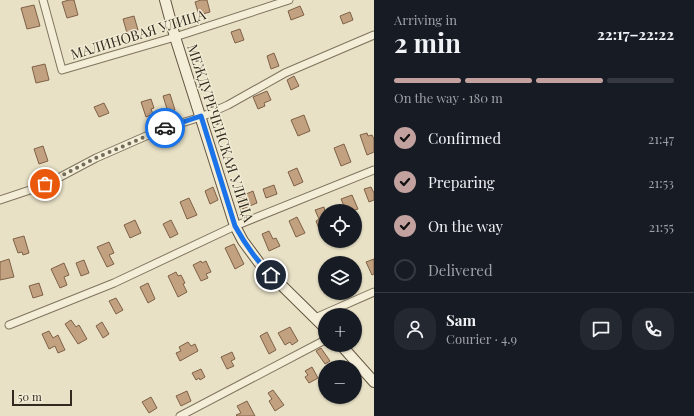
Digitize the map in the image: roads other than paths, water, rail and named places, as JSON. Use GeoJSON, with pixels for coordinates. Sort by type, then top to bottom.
{"type":"FeatureCollection","features":[{"type":"Feature","properties":{"kind":"street","name":"МАЛИНОВАЯ УЛИЦА"},"geometry":{"type":"LineString","coordinates":[[44,0],[62,70],[175,37],[289,0]]}},
{"type":"Feature","properties":{"kind":"street","name":"МЕЖДУРЕЧЕНСКАЯ УЛИЦА"},"geometry":{"type":"LineString","coordinates":[[165,0],[175,37],[235,226],[243,241],[260,264],[318,321]]}},
{"type":"Feature","properties":{"kind":"street"},"geometry":{"type":"LineString","coordinates":[[0,200],[45,184],[96,158],[162,129],[228,105],[285,73],[374,35]]}},
{"type":"Feature","properties":{"kind":"street"},"geometry":{"type":"LineString","coordinates":[[9,325],[114,284],[235,226],[374,170]]}},
{"type":"Feature","properties":{"kind":"street"},"geometry":{"type":"LineString","coordinates":[[315,318],[374,292]]}},
{"type":"Feature","properties":{"kind":"street"},"geometry":{"type":"LineString","coordinates":[[180,416],[318,344]]}},
{"type":"Feature","properties":{"kind":"street"},"geometry":{"type":"LineString","coordinates":[[347,352],[374,382]]}}]}
